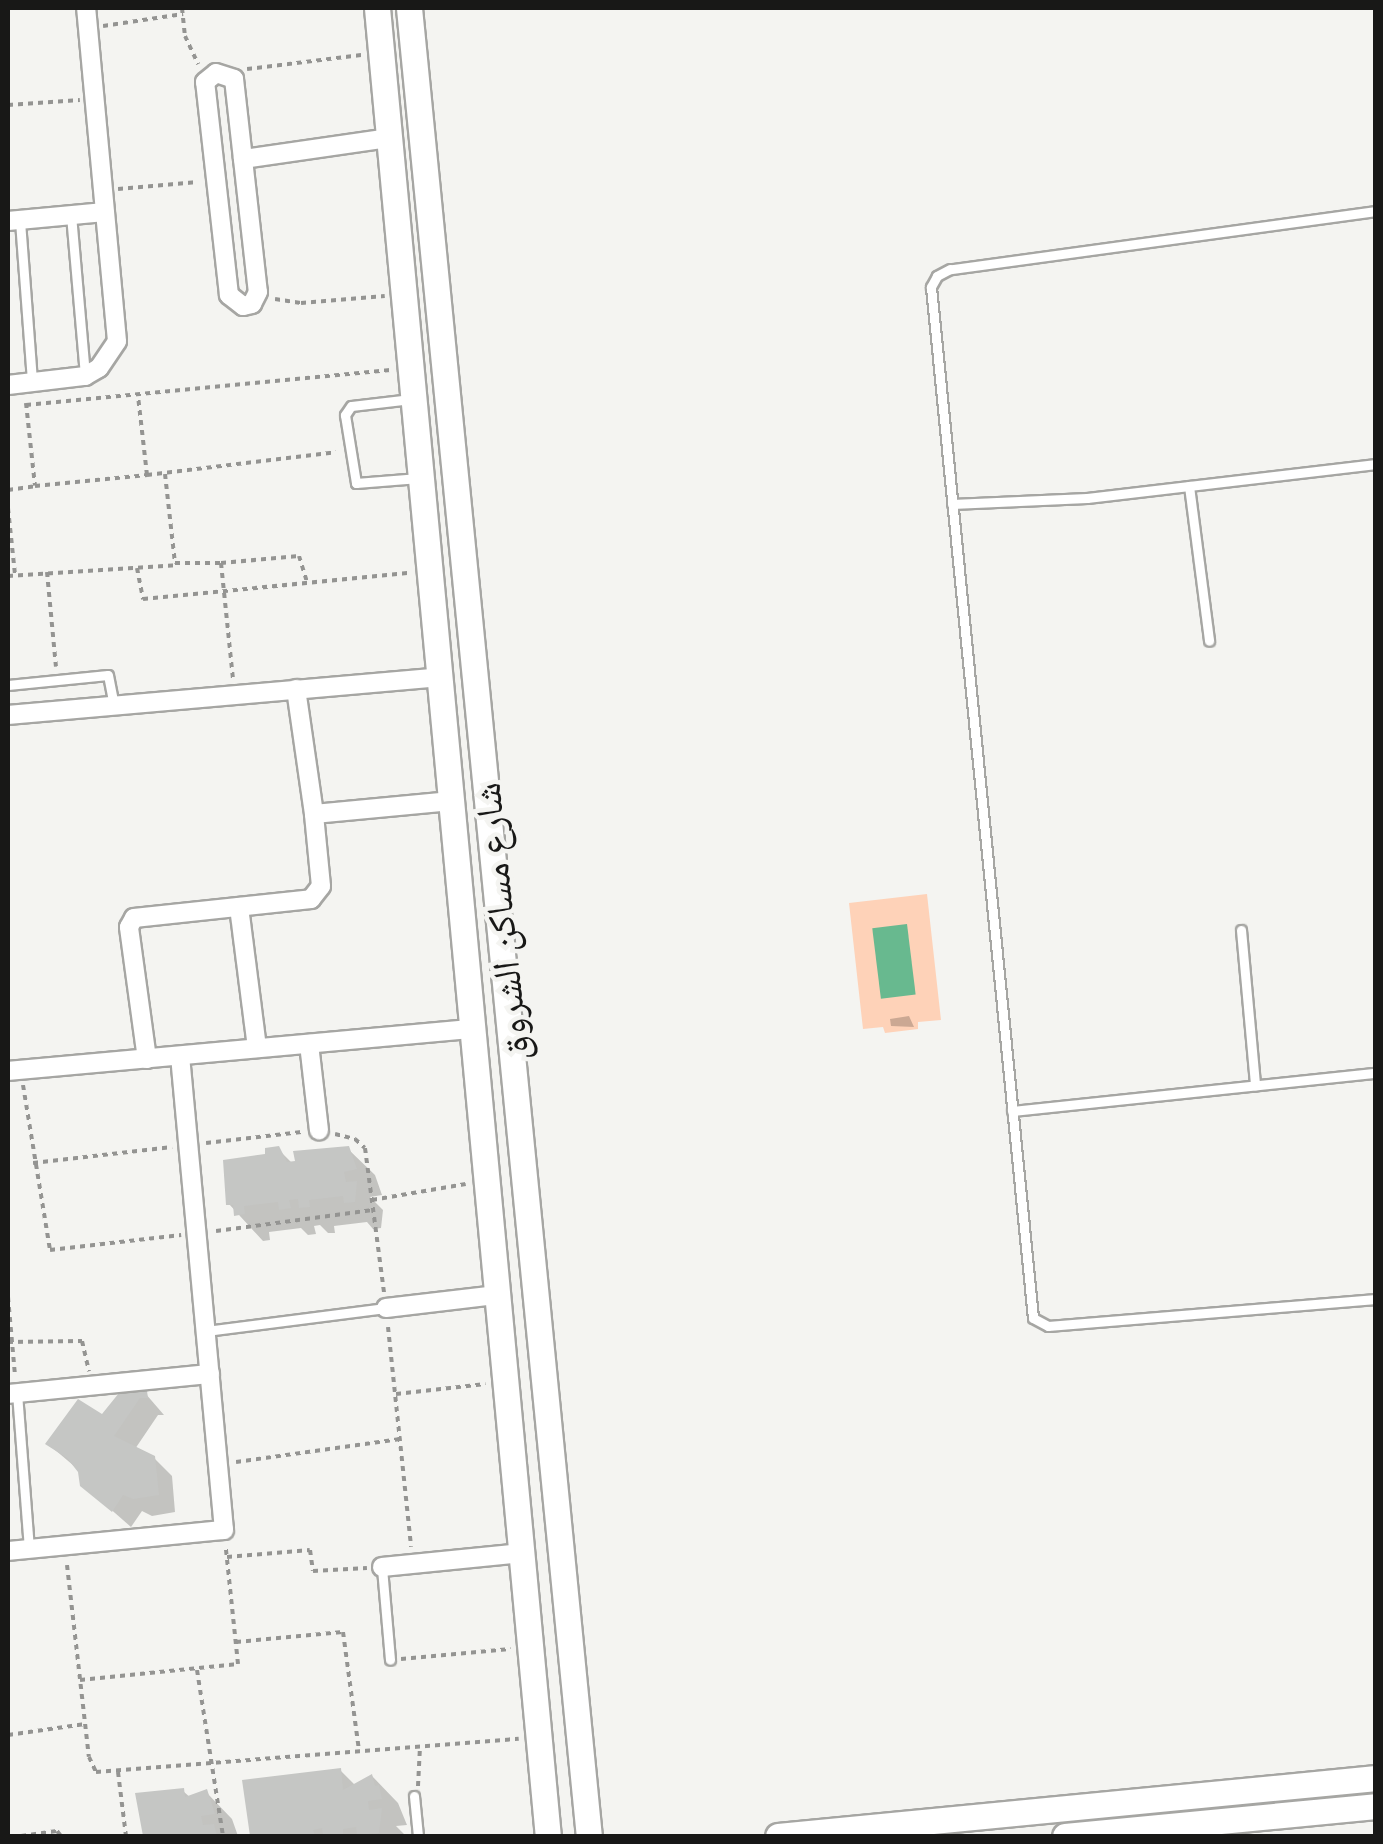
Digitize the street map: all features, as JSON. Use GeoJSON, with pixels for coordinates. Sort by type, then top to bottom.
{"type":"FeatureCollection","features":[{"type":"Feature","properties":{"kind":"street"},"geometry":{"type":"LineString","coordinates":[[21,384],[84,376],[100,368],[116,341],[86,8]]}},
{"type":"Feature","properties":{"kind":"street","name":"شارع مساكن الشروق"},"geometry":{"type":"LineString","coordinates":[[377,8],[548,1836]]}},
{"type":"Feature","properties":{"kind":"street","name":"شارع مساكن الشروق"},"geometry":{"type":"LineString","coordinates":[[410,8],[592,1823]]}},
{"type":"Feature","properties":{"kind":"street"},"geometry":{"type":"LineString","coordinates":[[213,77],[234,79],[256,300],[243,306],[230,296],[216,180],[213,77]]}},
{"type":"Feature","properties":{"kind":"street"},"geometry":{"type":"LineString","coordinates":[[243,158],[389,138]]}},
{"type":"Feature","properties":{"kind":"street"},"geometry":{"type":"LineString","coordinates":[[14,220],[106,212]]}},
{"type":"Feature","properties":{"kind":"street"},"geometry":{"type":"LineString","coordinates":[[8,715],[440,677]]}},
{"type":"Feature","properties":{"kind":"street"},"geometry":{"type":"LineString","coordinates":[[147,1059],[131,920],[304,901],[318,893],[314,814],[296,689]]}},
{"type":"Feature","properties":{"kind":"street"},"geometry":{"type":"LineString","coordinates":[[314,814],[451,801]]}},
{"type":"Feature","properties":{"kind":"street"},"geometry":{"type":"LineString","coordinates":[[462,912],[482,919],[498,906]]}},
{"type":"Feature","properties":{"kind":"street"},"geometry":{"type":"LineString","coordinates":[[239,908],[257,1048]]}},
{"type":"Feature","properties":{"kind":"street"},"geometry":{"type":"LineString","coordinates":[[466,957],[484,948],[503,954]]}},
{"type":"Feature","properties":{"kind":"street"},"geometry":{"type":"LineString","coordinates":[[14,1071],[472,1028]]}},
{"type":"Feature","properties":{"kind":"street"},"geometry":{"type":"LineString","coordinates":[[309,1044],[319,1130]]}},
{"type":"Feature","properties":{"kind":"street"},"geometry":{"type":"LineString","coordinates":[[8,1551],[224,1530],[180,1056]]}},
{"type":"Feature","properties":{"kind":"street"},"geometry":{"type":"LineString","coordinates":[[386,1308],[498,1295]]}},
{"type":"Feature","properties":{"kind":"street"},"geometry":{"type":"LineString","coordinates":[[12,1393],[210,1374]]}},
{"type":"Feature","properties":{"kind":"street"},"geometry":{"type":"LineString","coordinates":[[382,1567],[522,1553]]}},
{"type":"Feature","properties":{"kind":"street"},"geometry":{"type":"LineString","coordinates":[[778,1836],[1376,1778]]}},
{"type":"Feature","properties":{"kind":"street"},"geometry":{"type":"LineString","coordinates":[[546,1804],[567,1807],[592,1823]]}},
{"type":"Feature","properties":{"kind":"street"},"geometry":{"type":"LineString","coordinates":[[1065,1836],[1376,1806]]}},
{"type":"Feature","properties":{"kind":"lane"},"geometry":{"type":"LineString","coordinates":[[1376,211],[1180,234],[950,270],[937,276],[931,288],[1036,1323],[1048,1326],[1376,1300]]}},
{"type":"Feature","properties":{"kind":"lane"},"geometry":{"type":"LineString","coordinates":[[71,215],[84,376]]}},
{"type":"Feature","properties":{"kind":"lane"},"geometry":{"type":"LineString","coordinates":[[14,220],[21,384]]}},
{"type":"Feature","properties":{"kind":"lane"},"geometry":{"type":"LineString","coordinates":[[413,399],[349,407],[345,415],[358,484],[421,478]]}},
{"type":"Feature","properties":{"kind":"lane"},"geometry":{"type":"LineString","coordinates":[[952,504],[1088,498],[1376,464]]}},
{"type":"Feature","properties":{"kind":"lane"},"geometry":{"type":"LineString","coordinates":[[1189,486],[1209,642]]}},
{"type":"Feature","properties":{"kind":"lane"},"geometry":{"type":"LineString","coordinates":[[8,685],[108,675],[114,705]]}},
{"type":"Feature","properties":{"kind":"lane"},"geometry":{"type":"LineString","coordinates":[[1241,930],[1255,1086]]}},
{"type":"Feature","properties":{"kind":"lane"},"geometry":{"type":"LineString","coordinates":[[1012,1110],[1376,1073]]}},
{"type":"Feature","properties":{"kind":"lane"},"geometry":{"type":"LineString","coordinates":[[206,1332],[386,1308]]}},
{"type":"Feature","properties":{"kind":"lane"},"geometry":{"type":"LineString","coordinates":[[12,1393],[29,1549]]}},
{"type":"Feature","properties":{"kind":"lane"},"geometry":{"type":"LineString","coordinates":[[382,1567],[390,1660]]}},
{"type":"Feature","properties":{"kind":"lane"},"geometry":{"type":"LineString","coordinates":[[414,1796],[418,1836]]}},
{"type":"Feature","properties":{"kind":"path"},"geometry":{"type":"LineString","coordinates":[[88,28],[182,11],[190,52],[213,77],[381,53]]}},
{"type":"Feature","properties":{"kind":"path"},"geometry":{"type":"LineString","coordinates":[[8,105],[94,100]]}},
{"type":"Feature","properties":{"kind":"path"},"geometry":{"type":"LineString","coordinates":[[104,190],[216,180]]}},
{"type":"Feature","properties":{"kind":"path"},"geometry":{"type":"LineString","coordinates":[[256,300],[301,303],[404,294]]}},
{"type":"Feature","properties":{"kind":"path"},"geometry":{"type":"LineString","coordinates":[[26,405],[410,368]]}},
{"type":"Feature","properties":{"kind":"path"},"geometry":{"type":"LineString","coordinates":[[21,384],[34,486]]}},
{"type":"Feature","properties":{"kind":"path"},"geometry":{"type":"LineString","coordinates":[[138,394],[147,475]]}},
{"type":"Feature","properties":{"kind":"path"},"geometry":{"type":"LineString","coordinates":[[8,490],[350,450]]}},
{"type":"Feature","properties":{"kind":"path"},"geometry":{"type":"LineString","coordinates":[[165,474],[176,565]]}},
{"type":"Feature","properties":{"kind":"path"},"geometry":{"type":"LineString","coordinates":[[8,508],[15,575]]}},
{"type":"Feature","properties":{"kind":"path"},"geometry":{"type":"LineString","coordinates":[[8,576],[300,556],[308,583]]}},
{"type":"Feature","properties":{"kind":"path"},"geometry":{"type":"LineString","coordinates":[[221,563],[234,695]]}},
{"type":"Feature","properties":{"kind":"path"},"geometry":{"type":"LineString","coordinates":[[137,568],[143,600],[430,571]]}},
{"type":"Feature","properties":{"kind":"path"},"geometry":{"type":"LineString","coordinates":[[47,572],[57,678]]}},
{"type":"Feature","properties":{"kind":"path"},"geometry":{"type":"LineString","coordinates":[[14,1071],[45,1241],[50,1250],[57,1252]]}},
{"type":"Feature","properties":{"kind":"path"},"geometry":{"type":"LineString","coordinates":[[319,1130],[356,1139],[365,1148],[413,1564]]}},
{"type":"Feature","properties":{"kind":"path"},"geometry":{"type":"LineString","coordinates":[[372,1200],[487,1181]]}},
{"type":"Feature","properties":{"kind":"path"},"geometry":{"type":"LineString","coordinates":[[8,1296],[12,1393]]}},
{"type":"Feature","properties":{"kind":"path"},"geometry":{"type":"LineString","coordinates":[[10,1342],[82,1341],[91,1386]]}},
{"type":"Feature","properties":{"kind":"path"},"geometry":{"type":"LineString","coordinates":[[396,1394],[506,1382]]}},
{"type":"Feature","properties":{"kind":"path"},"geometry":{"type":"LineString","coordinates":[[218,1464],[400,1439]]}},
{"type":"Feature","properties":{"kind":"path"},"geometry":{"type":"LineString","coordinates":[[80,1680],[238,1664],[224,1530]]}},
{"type":"Feature","properties":{"kind":"path"},"geometry":{"type":"LineString","coordinates":[[65,1545],[93,1770],[118,1772],[539,1737]]}},
{"type":"Feature","properties":{"kind":"path"},"geometry":{"type":"LineString","coordinates":[[227,1557],[310,1550],[312,1572],[382,1567]]}},
{"type":"Feature","properties":{"kind":"path"},"geometry":{"type":"LineString","coordinates":[[236,1642],[343,1632],[359,1751]]}},
{"type":"Feature","properties":{"kind":"path"},"geometry":{"type":"LineString","coordinates":[[390,1660],[530,1646]]}},
{"type":"Feature","properties":{"kind":"path"},"geometry":{"type":"LineString","coordinates":[[196,1670],[223,1836]]}},
{"type":"Feature","properties":{"kind":"path"},"geometry":{"type":"LineString","coordinates":[[8,1736],[85,1724]]}},
{"type":"Feature","properties":{"kind":"path"},"geometry":{"type":"LineString","coordinates":[[414,1796],[420,1780],[420,1746]]}},
{"type":"Feature","properties":{"kind":"path"},"geometry":{"type":"LineString","coordinates":[[118,1772],[126,1836]]}},
{"type":"Feature","properties":{"kind":"path"},"geometry":{"type":"LineString","coordinates":[[21,1836],[57,1831],[61,1836]]}},
{"type":"Feature","properties":{"kind":"shaded area"},"geometry":{"type":"Polygon","coordinates":[[[927,894],[941,1020],[918,1022],[918,1029],[885,1033],[883,1027],[863,1029],[849,903],[927,894]]]}},
{"type":"Feature","properties":{"kind":"shaded area"},"geometry":{"type":"Polygon","coordinates":[[[907,924],[916,994],[881,999],[872,928],[907,924]]]}},
{"type":"Feature","properties":{"kind":"building"},"geometry":{"type":"Polygon","coordinates":[[[279,1146],[287,1162],[295,1161],[293,1151],[349,1146],[357,1169],[344,1172],[346,1182],[357,1181],[355,1202],[344,1203],[343,1196],[309,1200],[310,1207],[299,1208],[298,1199],[289,1200],[291,1208],[279,1210],[278,1202],[244,1206],[245,1214],[234,1216],[233,1205],[226,1205],[223,1160],[265,1154],[265,1148],[279,1146]]]}},
{"type":"Feature","properties":{"kind":"building"},"geometry":{"type":"Polygon","coordinates":[[[123,1388],[147,1391],[148,1398],[140,1398],[114,1436],[155,1456],[159,1495],[133,1499],[123,1495],[112,1512],[80,1486],[78,1472],[67,1458],[45,1444],[78,1399],[102,1414],[123,1388]]]}},
{"type":"Feature","properties":{"kind":"building"},"geometry":{"type":"Polygon","coordinates":[[[341,1768],[343,1790],[372,1774],[375,1786],[379,1785],[382,1799],[368,1801],[369,1810],[382,1808],[379,1833],[357,1835],[356,1827],[343,1829],[343,1836],[323,1836],[322,1828],[313,1830],[315,1836],[250,1836],[242,1780],[341,1768]]]}},
{"type":"Feature","properties":{"kind":"building"},"geometry":{"type":"Polygon","coordinates":[[[184,1788],[185,1797],[207,1789],[215,1814],[201,1816],[203,1825],[214,1824],[217,1836],[143,1836],[135,1793],[184,1788]]]}}]}
